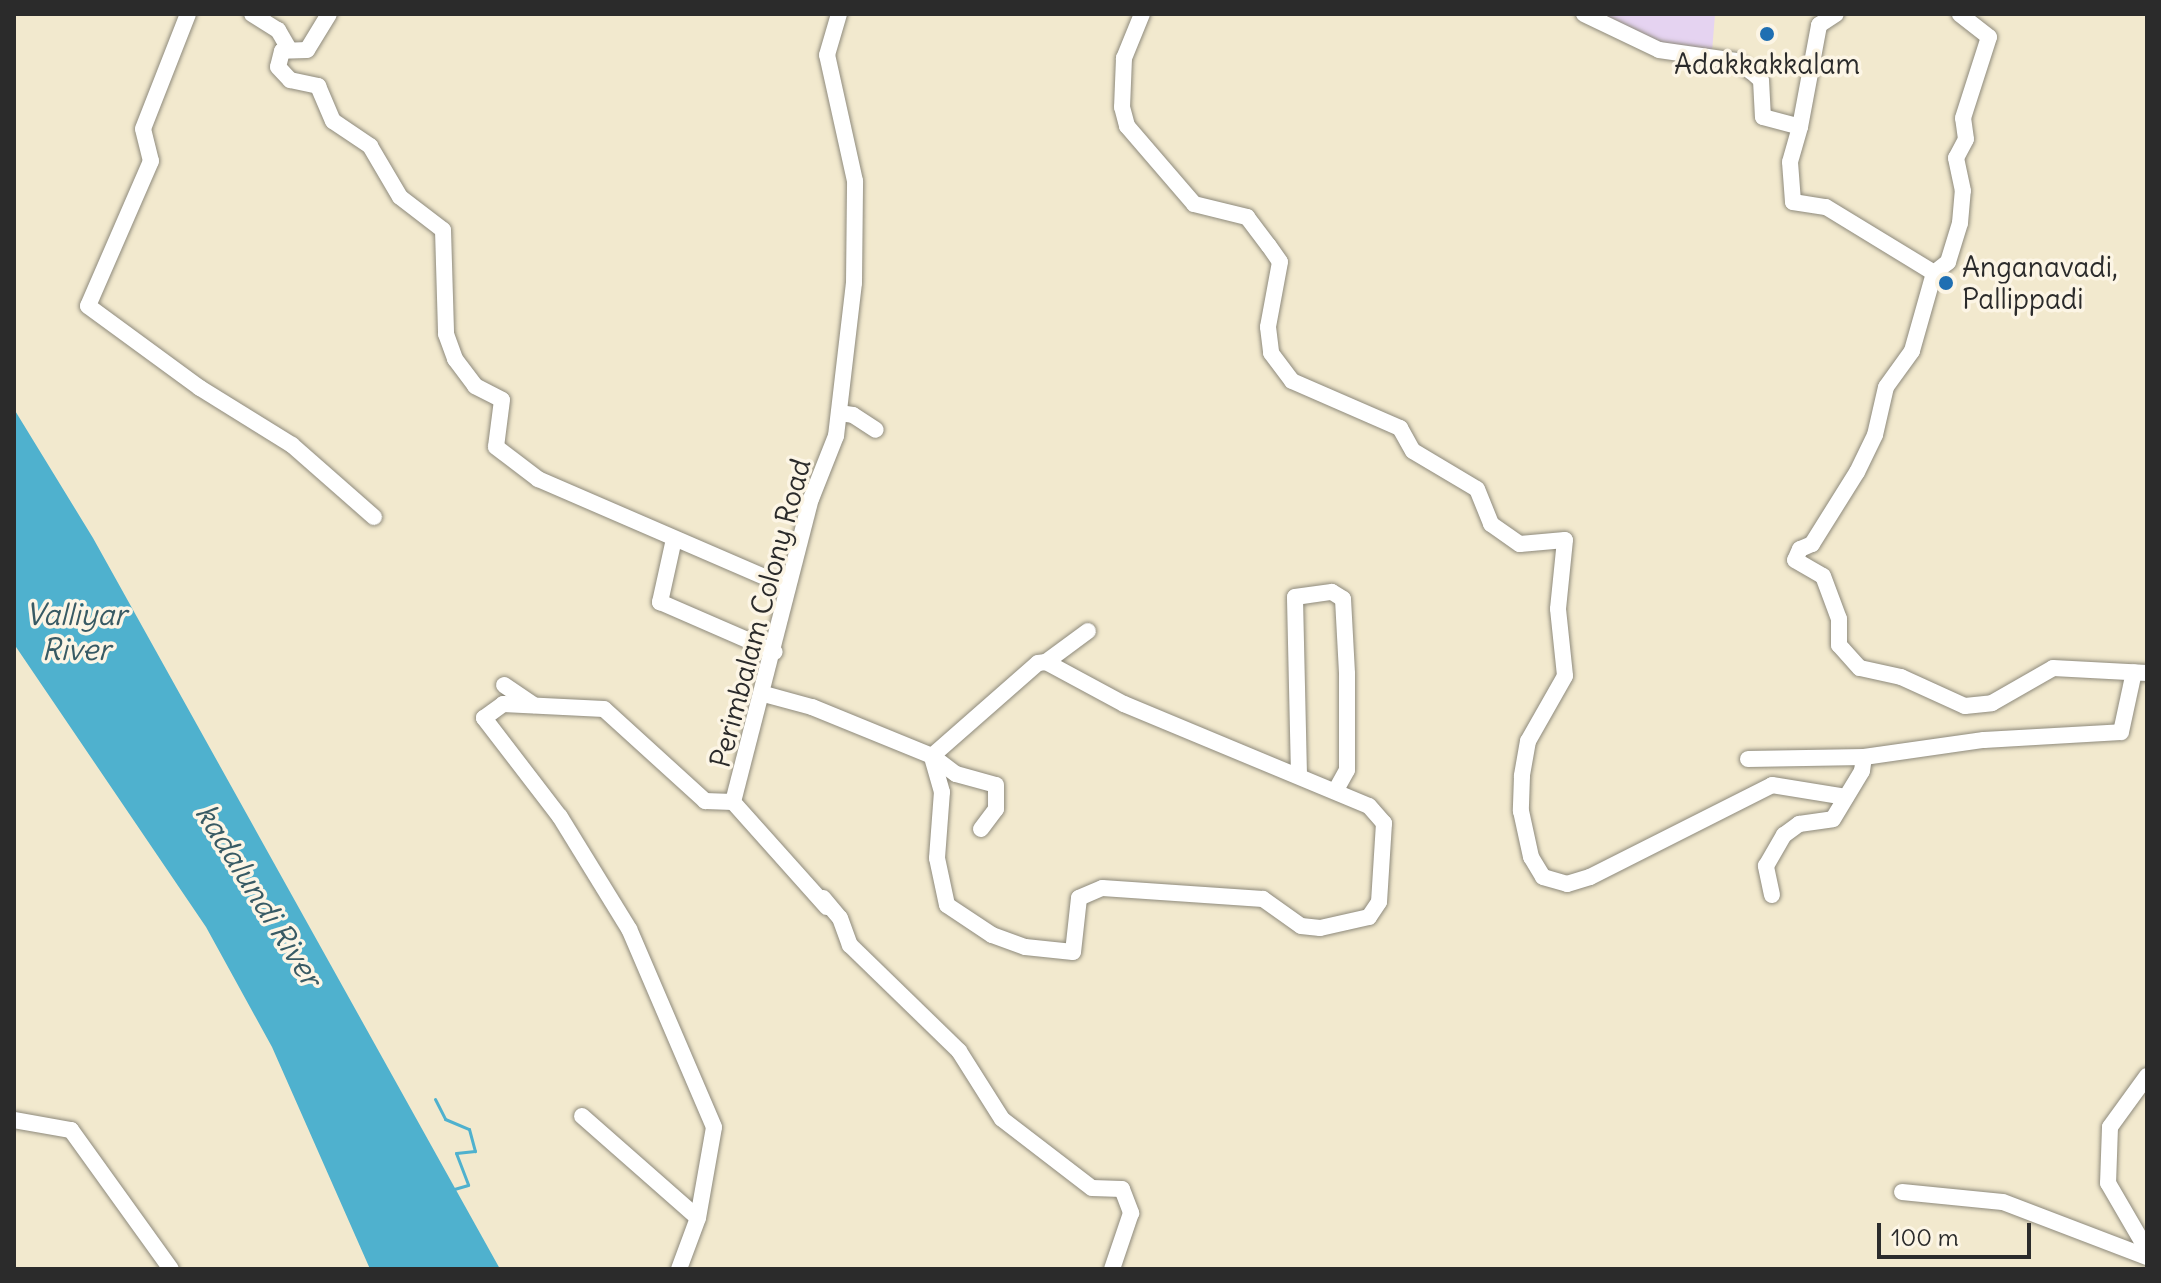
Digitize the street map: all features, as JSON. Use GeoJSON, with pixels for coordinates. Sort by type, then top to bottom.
{"type":"FeatureCollection","features":[{"type":"Feature","properties":{"kind":"street"},"geometry":{"type":"LineString","coordinates":[[188,14],[143,129],[151,161],[88,306],[200,388],[292,445],[374,517]]}},
{"type":"Feature","properties":{"kind":"street"},"geometry":{"type":"LineString","coordinates":[[252,14],[278,30],[289,49]]}},
{"type":"Feature","properties":{"kind":"street"},"geometry":{"type":"LineString","coordinates":[[329,14],[307,50],[289,49],[278,56],[282,76],[318,86],[333,121],[370,146],[400,197],[443,230],[446,334],[455,359],[475,386],[502,400],[496,447],[538,479],[788,587]]}},
{"type":"Feature","properties":{"kind":"street","name":"Perimbalam Colony Road"},"geometry":{"type":"LineString","coordinates":[[679,1269],[698,1218],[714,1127],[629,929],[560,817],[484,718],[503,704],[604,709],[705,801],[733,802],[775,652],[788,587],[839,413],[854,283],[855,181],[827,55],[839,14]]}},
{"type":"Feature","properties":{"kind":"street"},"geometry":{"type":"LineString","coordinates":[[1142,14],[1124,58],[1122,107],[1127,126],[1194,204],[1247,217],[1280,262],[1268,327],[1271,353],[1292,381],[1400,428],[1413,451],[1477,489],[1491,524],[1520,544],[1565,540],[1558,609],[1565,676],[1528,741],[1522,776],[1524,826],[1531,857],[1543,877],[1567,884],[1590,877],[1772,785],[1846,797]]}},
{"type":"Feature","properties":{"kind":"street"},"geometry":{"type":"LineString","coordinates":[[1584,14],[1659,50],[1736,61],[1761,80],[1763,117],[1800,127]]}},
{"type":"Feature","properties":{"kind":"street"},"geometry":{"type":"LineString","coordinates":[[1836,14],[1819,25],[1800,127],[1790,162],[1793,202],[1826,207],[1934,273]]}},
{"type":"Feature","properties":{"kind":"street"},"geometry":{"type":"LineString","coordinates":[[1748,759],[1864,757],[1984,740],[2121,732],[2141,673],[2053,668],[1992,703],[1965,706],[1941,699],[1901,677],[1860,668],[1839,645],[1839,619],[1823,576],[1795,560],[1800,549],[1812,544],[1857,472],[1875,435],[1886,387],[1917,338],[1934,273],[1948,262],[1960,223],[1963,191],[1956,158],[1966,139],[1963,118],[1989,37],[1960,14]]}},
{"type":"Feature","properties":{"kind":"street"},"geometry":{"type":"LineString","coordinates":[[839,413],[853,415],[876,430]]}},
{"type":"Feature","properties":{"kind":"street"},"geometry":{"type":"LineString","coordinates":[[674,539],[660,602],[775,652]]}},
{"type":"Feature","properties":{"kind":"street"},"geometry":{"type":"LineString","coordinates":[[1299,775],[1295,597],[1332,592],[1343,599],[1347,674],[1347,770],[1336,790]]}},
{"type":"Feature","properties":{"kind":"street"},"geometry":{"type":"LineString","coordinates":[[932,756],[1038,663],[1046,662],[1088,631]]}},
{"type":"Feature","properties":{"kind":"street"},"geometry":{"type":"LineString","coordinates":[[932,756],[942,792],[937,858],[947,905],[992,935],[1025,947],[1073,952],[1079,898],[1102,888],[1263,899],[1301,926],[1320,928],[1369,917],[1379,902],[1384,823],[1369,806],[1124,704],[1046,662]]}},
{"type":"Feature","properties":{"kind":"street"},"geometry":{"type":"LineString","coordinates":[[504,685],[535,706]]}},
{"type":"Feature","properties":{"kind":"street"},"geometry":{"type":"LineString","coordinates":[[764,694],[826,712],[932,756],[956,774],[996,785],[996,809],[981,829]]}},
{"type":"Feature","properties":{"kind":"street"},"geometry":{"type":"LineString","coordinates":[[1772,895],[1766,866],[1784,835],[1799,824],[1833,819],[1864,757]]}},
{"type":"Feature","properties":{"kind":"street"},"geometry":{"type":"LineString","coordinates":[[733,802],[763,841],[840,918],[850,945],[959,1051],[1002,1119],[1092,1188],[1122,1189],[1131,1213],[1112,1269]]}},
{"type":"Feature","properties":{"kind":"street"},"geometry":{"type":"LineString","coordinates":[[2147,1076],[2110,1127],[2108,1183],[2147,1250]]}},
{"type":"Feature","properties":{"kind":"street"},"geometry":{"type":"LineString","coordinates":[[582,1116],[698,1218]]}},
{"type":"Feature","properties":{"kind":"street"},"geometry":{"type":"LineString","coordinates":[[14,1120],[71,1130],[171,1269]]}},
{"type":"Feature","properties":{"kind":"street"},"geometry":{"type":"LineString","coordinates":[[1902,1192],[2003,1202],[2147,1257]]}},
{"type":"Feature","properties":{"kind":"shaded area"},"geometry":{"type":"Polygon","coordinates":[[[1600,14],[1715,14],[1712,52],[1655,45],[1600,14]]]}},
{"type":"Feature","properties":{"kind":"water","name":"Valliyar River"},"geometry":{"type":"Polygon","coordinates":[[[14,409],[93,538],[500,1269],[370,1269],[272,1047],[206,927],[14,644],[14,409]]]}},
{"type":"Feature","properties":{"kind":"waterway"},"geometry":{"type":"LineString","coordinates":[[435,1099],[445,1119],[469,1129],[475,1151],[456,1153],[468,1185],[451,1190]]}},
{"type":"Feature","properties":{"kind":"place","name":"Adakkakkalam"},"geometry":{"type":"Point","coordinates":[1767,34]}},
{"type":"Feature","properties":{"kind":"place","name":"Anganavadi, Pallippadi"},"geometry":{"type":"Point","coordinates":[1946,283]}},
{"type":"Feature","properties":{"kind":"water label","name":"kadalundi River"},"geometry":{"type":"Point","coordinates":[259,895]}}]}
